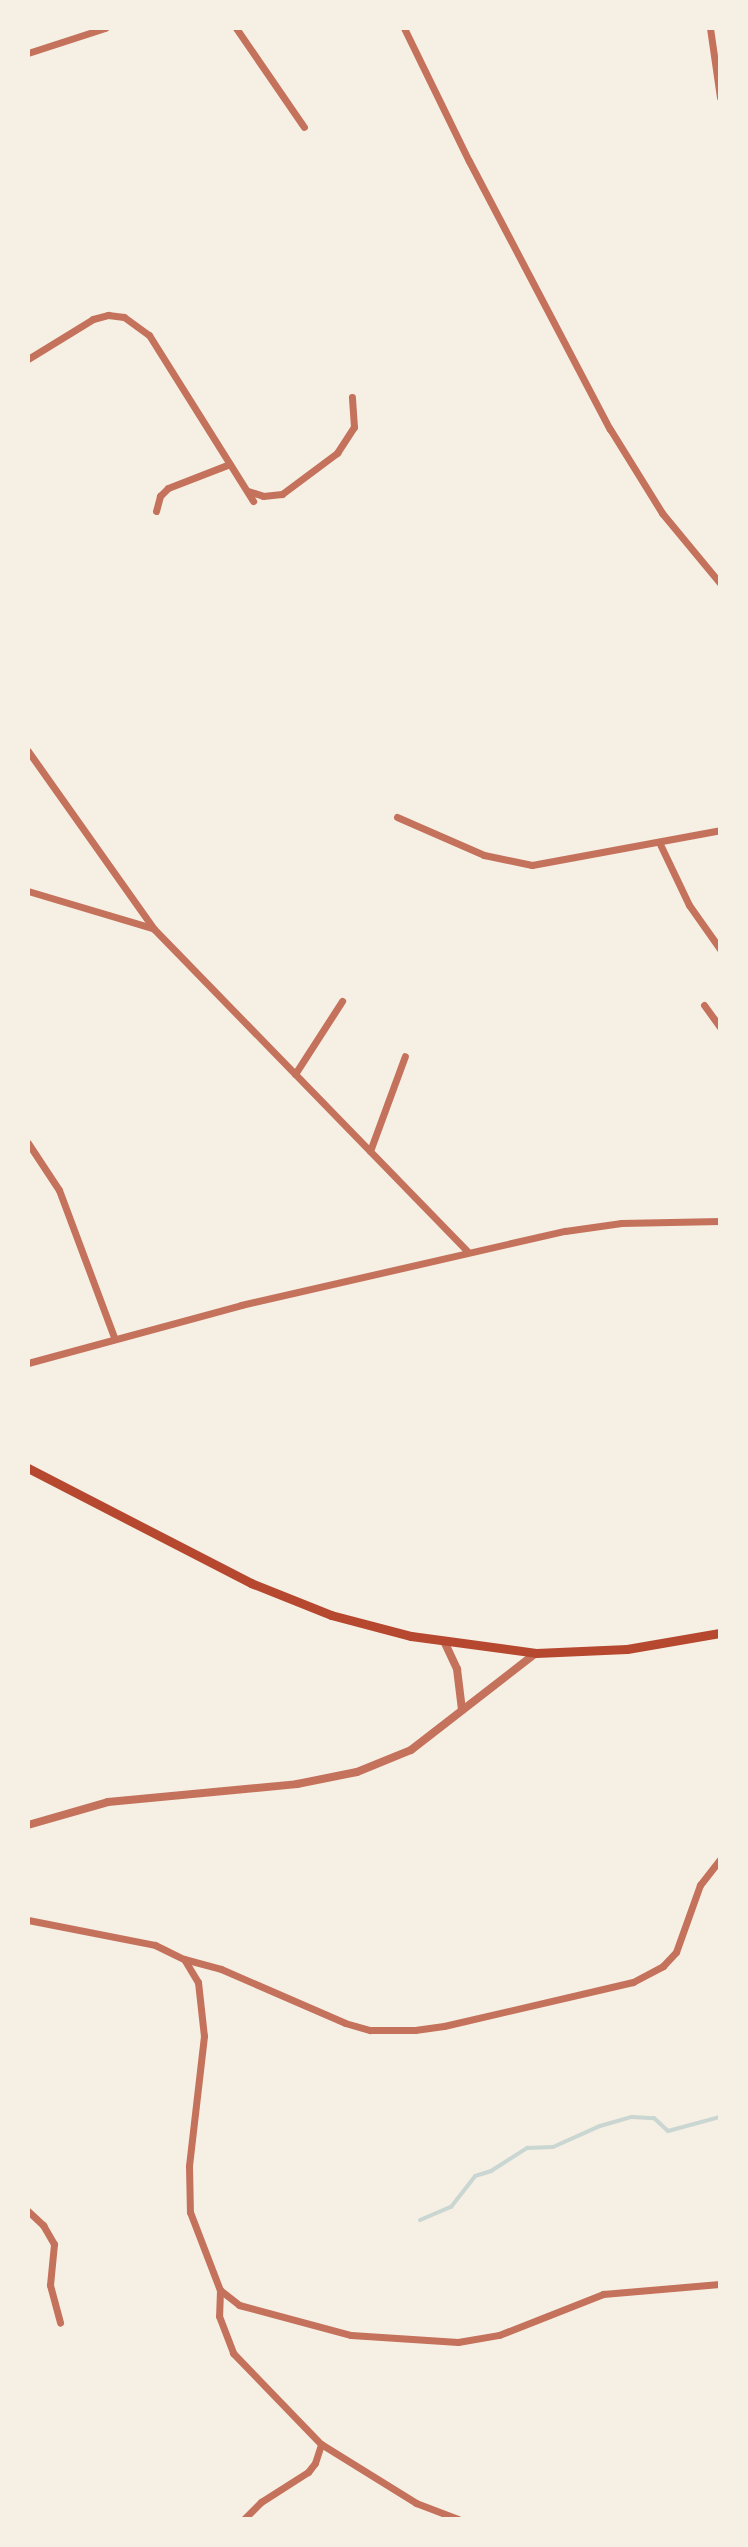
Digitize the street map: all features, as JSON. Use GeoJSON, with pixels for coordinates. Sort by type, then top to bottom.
{"type":"FeatureCollection","features":[{"type":"Feature","properties":{"kind":"main road"},"geometry":{"type":"LineString","coordinates":[[28,1468],[251,1583],[331,1615],[444,1641],[536,1653],[627,1649],[720,1633]]}},
{"type":"Feature","properties":{"kind":"street"},"geometry":{"type":"LineString","coordinates":[[28,53],[105,28]]}},
{"type":"Feature","properties":{"kind":"street"},"geometry":{"type":"LineString","coordinates":[[236,28],[304,127]]}},
{"type":"Feature","properties":{"kind":"street"},"geometry":{"type":"LineString","coordinates":[[404,28],[469,161],[610,429],[662,513],[720,583]]}},
{"type":"Feature","properties":{"kind":"street"},"geometry":{"type":"LineString","coordinates":[[710,28],[720,97]]}},
{"type":"Feature","properties":{"kind":"street"},"geometry":{"type":"LineString","coordinates":[[28,359],[93,319],[108,315],[124,317],[149,335],[253,501]]}},
{"type":"Feature","properties":{"kind":"street"},"geometry":{"type":"LineString","coordinates":[[247,490],[263,496],[282,494],[337,453],[354,427],[352,397]]}},
{"type":"Feature","properties":{"kind":"street"},"geometry":{"type":"LineString","coordinates":[[156,511],[160,496],[168,488],[230,464]]}},
{"type":"Feature","properties":{"kind":"street"},"geometry":{"type":"LineString","coordinates":[[28,751],[154,929],[467,1251]]}},
{"type":"Feature","properties":{"kind":"street"},"geometry":{"type":"LineString","coordinates":[[397,817],[445,840],[512,864],[551,864],[720,830]]}},
{"type":"Feature","properties":{"kind":"street"},"geometry":{"type":"LineString","coordinates":[[659,842],[689,905],[720,949]]}},
{"type":"Feature","properties":{"kind":"street"},"geometry":{"type":"LineString","coordinates":[[28,891],[154,929]]}},
{"type":"Feature","properties":{"kind":"street"},"geometry":{"type":"LineString","coordinates":[[295,1074],[342,1001]]}},
{"type":"Feature","properties":{"kind":"street"},"geometry":{"type":"LineString","coordinates":[[704,1005],[720,1027]]}},
{"type":"Feature","properties":{"kind":"street"},"geometry":{"type":"LineString","coordinates":[[370,1151],[405,1056]]}},
{"type":"Feature","properties":{"kind":"street"},"geometry":{"type":"LineString","coordinates":[[28,1143],[59,1190],[114,1337]]}},
{"type":"Feature","properties":{"kind":"street"},"geometry":{"type":"LineString","coordinates":[[28,1363],[114,1337],[467,1251],[621,1223],[720,1221]]}},
{"type":"Feature","properties":{"kind":"street"},"geometry":{"type":"LineString","coordinates":[[444,1641],[457,1669],[462,1710]]}},
{"type":"Feature","properties":{"kind":"street"},"geometry":{"type":"LineString","coordinates":[[28,1825],[108,1802],[297,1784],[357,1772],[411,1750],[536,1653]]}},
{"type":"Feature","properties":{"kind":"street"},"geometry":{"type":"LineString","coordinates":[[28,1920],[155,1945],[184,1959],[221,1969],[345,2023],[370,2030],[415,2030],[633,1982],[651,1974],[676,1952],[692,1902],[720,1859]]}},
{"type":"Feature","properties":{"kind":"street"},"geometry":{"type":"LineString","coordinates":[[184,1959],[198,1982],[204,2022],[189,2166],[190,2212],[220,2290],[219,2316],[233,2353],[321,2444],[416,2503],[458,2519]]}},
{"type":"Feature","properties":{"kind":"street"},"geometry":{"type":"LineString","coordinates":[[28,2211],[43,2225],[54,2244],[50,2285],[60,2323]]}},
{"type":"Feature","properties":{"kind":"street"},"geometry":{"type":"LineString","coordinates":[[220,2290],[239,2305],[255,2311],[351,2335],[458,2342],[499,2335],[603,2294],[720,2284]]}},
{"type":"Feature","properties":{"kind":"street"},"geometry":{"type":"LineString","coordinates":[[244,2519],[250,2510],[308,2472],[315,2463],[321,2444]]}},
{"type":"Feature","properties":{"kind":"waterway"},"geometry":{"type":"LineString","coordinates":[[420,2220],[451,2207],[475,2176],[491,2171],[527,2148],[553,2147],[600,2126],[632,2117],[654,2118],[668,2131],[720,2117]]}}]}
